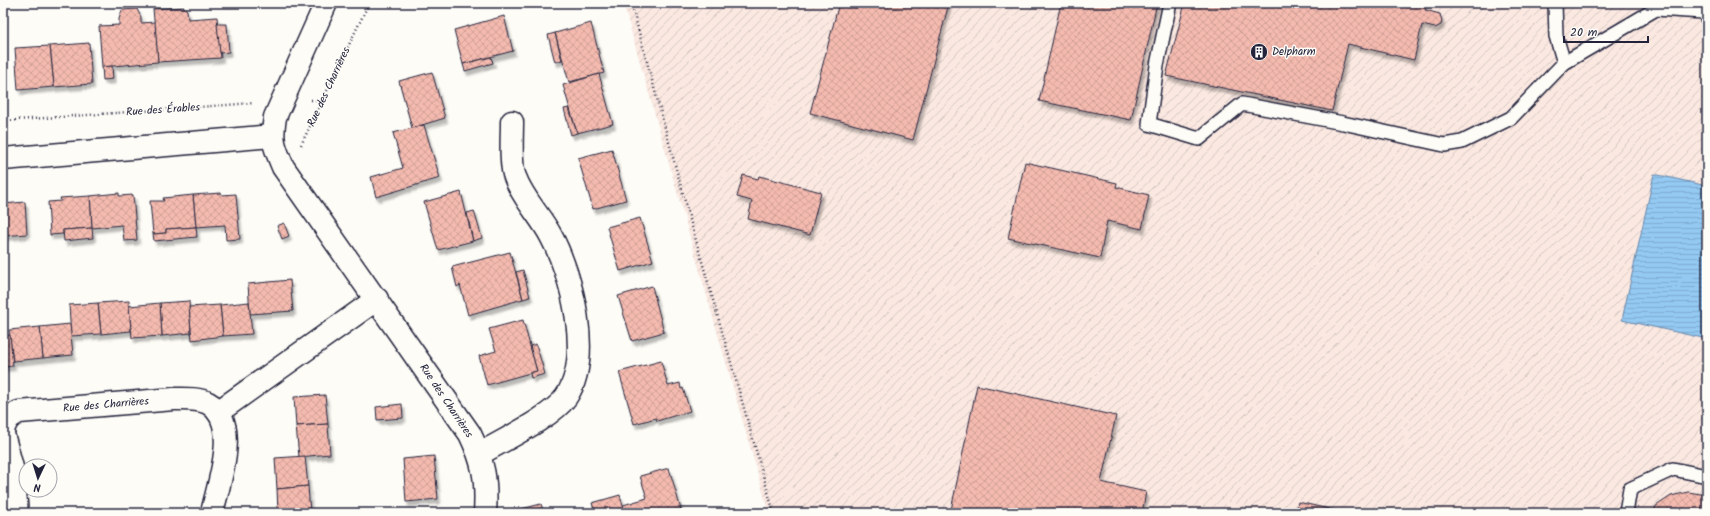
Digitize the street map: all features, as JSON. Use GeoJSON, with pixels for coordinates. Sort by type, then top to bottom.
{"type":"FeatureCollection","features":[{"type":"Feature","properties":{"kind":"street","name":"Rue des Charrières"},"geometry":{"type":"LineString","coordinates":[[326,3],[275,117],[272,136],[283,166],[462,422],[480,454],[485,483],[485,513]]}},
{"type":"Feature","properties":{"kind":"street"},"geometry":{"type":"LineString","coordinates":[[480,454],[551,411],[565,397],[574,380],[578,358],[579,336],[577,316],[568,275],[560,254],[550,235],[522,194],[514,175],[512,122]]}},
{"type":"Feature","properties":{"kind":"street"},"geometry":{"type":"LineString","coordinates":[[3,160],[272,136]]}},
{"type":"Feature","properties":{"kind":"street"},"geometry":{"type":"LineString","coordinates":[[212,513],[226,440],[225,424],[218,412],[377,299]]}},
{"type":"Feature","properties":{"kind":"street","name":"Rue des Charrières"},"geometry":{"type":"LineString","coordinates":[[17,513],[13,471],[3,433],[4,424],[10,417],[19,412],[174,399],[191,399],[208,403],[218,412]]}},
{"type":"Feature","properties":{"kind":"lane"},"geometry":{"type":"LineString","coordinates":[[1170,3],[1156,65],[1149,124],[1199,139],[1242,104],[1343,123],[1444,145],[1462,142],[1511,118],[1564,63],[1656,9],[1703,12],[1707,18]]}},
{"type":"Feature","properties":{"kind":"lane"},"geometry":{"type":"LineString","coordinates":[[1555,3],[1556,36],[1564,63]]}},
{"type":"Feature","properties":{"kind":"lane"},"geometry":{"type":"LineString","coordinates":[[1626,513],[1630,489],[1673,469],[1707,476]]}},
{"type":"Feature","properties":{"kind":"path","name":"Rue des Charrières"},"geometry":{"type":"LineString","coordinates":[[283,166],[301,147],[369,3]]}},
{"type":"Feature","properties":{"kind":"path"},"geometry":{"type":"LineString","coordinates":[[631,3],[689,216],[774,513]]}},
{"type":"Feature","properties":{"kind":"path","name":"Rue des Érables"},"geometry":{"type":"LineString","coordinates":[[3,121],[282,101],[322,100]]}},
{"type":"Feature","properties":{"kind":"shaded area"},"geometry":{"type":"Polygon","coordinates":[[[623,3],[1707,3],[1707,513],[769,513],[623,3]]]}},
{"type":"Feature","properties":{"kind":"water"},"geometry":{"type":"Polygon","coordinates":[[[1654,174],[1707,186],[1707,339],[1622,320],[1654,174]]]}},
{"type":"Feature","properties":{"kind":"building"},"geometry":{"type":"Polygon","coordinates":[[[839,3],[949,3],[913,140],[810,113],[839,3]]]}},
{"type":"Feature","properties":{"kind":"building"},"geometry":{"type":"Polygon","coordinates":[[[1061,3],[1157,3],[1131,120],[1039,101],[1061,3]]]}},
{"type":"Feature","properties":{"kind":"building","name":"Delpharm"},"geometry":{"type":"Polygon","coordinates":[[[1185,3],[1427,3],[1425,10],[1440,14],[1442,21],[1441,25],[1435,28],[1422,25],[1414,60],[1348,44],[1332,111],[1166,76],[1185,3]]]}},
{"type":"Feature","properties":{"kind":"building"},"geometry":{"type":"Polygon","coordinates":[[[184,7],[187,10],[188,19],[217,17],[221,58],[158,62],[153,9],[184,7]]]}},
{"type":"Feature","properties":{"kind":"building"},"geometry":{"type":"Polygon","coordinates":[[[137,9],[141,17],[141,23],[155,22],[158,62],[102,67],[99,26],[119,25],[122,10],[137,9]]]}},
{"type":"Feature","properties":{"kind":"building"},"geometry":{"type":"Polygon","coordinates":[[[504,16],[513,51],[463,64],[454,30],[504,16]]]}},
{"type":"Feature","properties":{"kind":"building"},"geometry":{"type":"Polygon","coordinates":[[[591,23],[604,73],[569,82],[555,33],[591,23]]]}},
{"type":"Feature","properties":{"kind":"building"},"geometry":{"type":"Polygon","coordinates":[[[217,24],[227,24],[229,52],[220,53],[217,24]]]}},
{"type":"Feature","properties":{"kind":"building"},"geometry":{"type":"Polygon","coordinates":[[[555,33],[562,60],[555,62],[548,35],[555,33]]]}},
{"type":"Feature","properties":{"kind":"building"},"geometry":{"type":"Polygon","coordinates":[[[89,43],[92,84],[54,87],[50,46],[89,43]]]}},
{"type":"Feature","properties":{"kind":"building"},"geometry":{"type":"Polygon","coordinates":[[[50,46],[54,87],[18,90],[15,48],[50,46]]]}},
{"type":"Feature","properties":{"kind":"building"},"geometry":{"type":"Polygon","coordinates":[[[3,49],[5,76],[3,76],[3,49]]]}},
{"type":"Feature","properties":{"kind":"building"},"geometry":{"type":"Polygon","coordinates":[[[491,57],[493,63],[465,71],[463,64],[491,57]]]}},
{"type":"Feature","properties":{"kind":"building"},"geometry":{"type":"Polygon","coordinates":[[[112,66],[113,79],[103,80],[102,67],[112,66]]]}},
{"type":"Feature","properties":{"kind":"building"},"geometry":{"type":"Polygon","coordinates":[[[432,72],[445,118],[412,128],[399,81],[432,72]]]}},
{"type":"Feature","properties":{"kind":"building"},"geometry":{"type":"Polygon","coordinates":[[[599,74],[613,124],[577,133],[563,85],[599,74]]]}},
{"type":"Feature","properties":{"kind":"building"},"geometry":{"type":"Polygon","coordinates":[[[569,108],[577,133],[571,135],[564,109],[569,108]]]}},
{"type":"Feature","properties":{"kind":"building"},"geometry":{"type":"Polygon","coordinates":[[[424,125],[440,178],[376,197],[371,177],[403,168],[393,133],[424,125]]]}},
{"type":"Feature","properties":{"kind":"building"},"geometry":{"type":"Polygon","coordinates":[[[612,149],[626,200],[593,209],[578,158],[612,149]]]}},
{"type":"Feature","properties":{"kind":"building"},"geometry":{"type":"Polygon","coordinates":[[[1025,162],[1117,183],[1116,187],[1149,195],[1142,229],[1107,221],[1100,258],[1008,238],[1025,162]]]}},
{"type":"Feature","properties":{"kind":"building"},"geometry":{"type":"Polygon","coordinates":[[[743,175],[758,179],[759,176],[821,192],[810,235],[748,219],[752,201],[737,197],[743,175]]]}},
{"type":"Feature","properties":{"kind":"building"},"geometry":{"type":"Polygon","coordinates":[[[461,192],[473,241],[438,250],[424,202],[461,192]]]}},
{"type":"Feature","properties":{"kind":"building"},"geometry":{"type":"Polygon","coordinates":[[[119,193],[119,196],[133,195],[137,240],[124,241],[122,225],[92,228],[90,196],[119,193]]]}},
{"type":"Feature","properties":{"kind":"building"},"geometry":{"type":"Polygon","coordinates":[[[221,193],[222,195],[236,194],[240,239],[226,240],[225,225],[196,227],[193,195],[221,193]]]}},
{"type":"Feature","properties":{"kind":"building"},"geometry":{"type":"Polygon","coordinates":[[[193,195],[196,227],[166,229],[166,233],[153,234],[150,201],[164,201],[163,198],[193,195]]]}},
{"type":"Feature","properties":{"kind":"building"},"geometry":{"type":"Polygon","coordinates":[[[90,196],[92,228],[63,230],[63,234],[50,235],[48,202],[61,201],[60,198],[90,196]]]}},
{"type":"Feature","properties":{"kind":"building"},"geometry":{"type":"Polygon","coordinates":[[[25,202],[27,234],[3,236],[3,204],[25,202]]]}},
{"type":"Feature","properties":{"kind":"building"},"geometry":{"type":"Polygon","coordinates":[[[474,211],[482,238],[473,241],[467,213],[474,211]]]}},
{"type":"Feature","properties":{"kind":"building"},"geometry":{"type":"Polygon","coordinates":[[[640,218],[653,261],[620,271],[607,227],[640,218]]]}},
{"type":"Feature","properties":{"kind":"building"},"geometry":{"type":"Polygon","coordinates":[[[284,223],[289,236],[282,239],[277,226],[284,223]]]}},
{"type":"Feature","properties":{"kind":"building"},"geometry":{"type":"Polygon","coordinates":[[[196,227],[197,237],[154,241],[153,234],[166,233],[166,229],[196,227]]]}},
{"type":"Feature","properties":{"kind":"building"},"geometry":{"type":"Polygon","coordinates":[[[92,228],[93,238],[64,241],[63,230],[92,228]]]}},
{"type":"Feature","properties":{"kind":"building"},"geometry":{"type":"Polygon","coordinates":[[[510,252],[523,299],[468,315],[460,285],[457,287],[452,267],[510,252]]]}},
{"type":"Feature","properties":{"kind":"building"},"geometry":{"type":"Polygon","coordinates":[[[523,270],[530,297],[523,299],[516,272],[523,270]]]}},
{"type":"Feature","properties":{"kind":"building"},"geometry":{"type":"Polygon","coordinates":[[[290,280],[293,311],[250,314],[248,284],[290,280]]]}},
{"type":"Feature","properties":{"kind":"building"},"geometry":{"type":"Polygon","coordinates":[[[652,286],[664,332],[632,341],[618,296],[652,286]]]}},
{"type":"Feature","properties":{"kind":"building"},"geometry":{"type":"Polygon","coordinates":[[[129,301],[131,331],[101,334],[98,303],[129,301]]]}},
{"type":"Feature","properties":{"kind":"building"},"geometry":{"type":"Polygon","coordinates":[[[189,301],[191,333],[162,336],[160,303],[189,301]]]}},
{"type":"Feature","properties":{"kind":"building"},"geometry":{"type":"Polygon","coordinates":[[[249,302],[252,334],[223,336],[220,305],[249,302]]]}},
{"type":"Feature","properties":{"kind":"building"},"geometry":{"type":"Polygon","coordinates":[[[98,303],[101,334],[71,336],[69,305],[98,303]]]}},
{"type":"Feature","properties":{"kind":"building"},"geometry":{"type":"Polygon","coordinates":[[[160,303],[162,336],[132,338],[129,306],[160,303]]]}},
{"type":"Feature","properties":{"kind":"building"},"geometry":{"type":"Polygon","coordinates":[[[220,305],[223,336],[192,340],[189,307],[220,305]]]}},
{"type":"Feature","properties":{"kind":"building"},"geometry":{"type":"Polygon","coordinates":[[[523,320],[537,371],[487,385],[479,356],[496,351],[489,329],[523,320]]]}},
{"type":"Feature","properties":{"kind":"building"},"geometry":{"type":"Polygon","coordinates":[[[70,324],[73,355],[43,358],[40,327],[70,324]]]}},
{"type":"Feature","properties":{"kind":"building"},"geometry":{"type":"Polygon","coordinates":[[[40,327],[43,358],[13,361],[9,330],[40,327]]]}},
{"type":"Feature","properties":{"kind":"building"},"geometry":{"type":"Polygon","coordinates":[[[10,335],[13,366],[3,367],[3,336],[10,335]]]}},
{"type":"Feature","properties":{"kind":"building"},"geometry":{"type":"Polygon","coordinates":[[[536,344],[545,374],[531,378],[530,373],[537,371],[530,346],[536,344]]]}},
{"type":"Feature","properties":{"kind":"building"},"geometry":{"type":"Polygon","coordinates":[[[661,361],[668,386],[680,383],[690,411],[657,421],[656,418],[634,424],[619,372],[661,361]]]}},
{"type":"Feature","properties":{"kind":"building"},"geometry":{"type":"Polygon","coordinates":[[[977,385],[1116,416],[1101,482],[1146,492],[1142,513],[963,513],[951,510],[977,385]]]}},
{"type":"Feature","properties":{"kind":"building"},"geometry":{"type":"Polygon","coordinates":[[[325,395],[328,424],[296,426],[294,397],[325,395]]]}},
{"type":"Feature","properties":{"kind":"building"},"geometry":{"type":"Polygon","coordinates":[[[402,404],[403,418],[377,420],[376,407],[402,404]]]}},
{"type":"Feature","properties":{"kind":"building"},"geometry":{"type":"Polygon","coordinates":[[[328,424],[330,454],[299,457],[296,426],[328,424]]]}},
{"type":"Feature","properties":{"kind":"building"},"geometry":{"type":"Polygon","coordinates":[[[305,456],[308,486],[277,489],[275,458],[305,456]]]}},
{"type":"Feature","properties":{"kind":"building"},"geometry":{"type":"Polygon","coordinates":[[[434,456],[438,499],[406,502],[403,459],[434,456]]]}},
{"type":"Feature","properties":{"kind":"building"},"geometry":{"type":"Polygon","coordinates":[[[669,468],[682,513],[625,513],[623,505],[647,498],[640,476],[669,468]]]}},
{"type":"Feature","properties":{"kind":"building"},"geometry":{"type":"Polygon","coordinates":[[[308,486],[310,513],[278,513],[277,489],[308,486]]]}},
{"type":"Feature","properties":{"kind":"building"},"geometry":{"type":"Polygon","coordinates":[[[1688,492],[1707,495],[1707,513],[1653,513],[1656,506],[1671,496],[1688,492]]]}},
{"type":"Feature","properties":{"kind":"building"},"geometry":{"type":"Polygon","coordinates":[[[620,495],[625,513],[595,513],[592,503],[620,495]]]}},
{"type":"Feature","properties":{"kind":"building"},"geometry":{"type":"Polygon","coordinates":[[[1298,502],[1338,511],[1338,513],[1296,513],[1298,502]]]}},
{"type":"Feature","properties":{"kind":"building"},"geometry":{"type":"Polygon","coordinates":[[[541,504],[544,513],[520,513],[521,509],[541,504]]]}},
{"type":"Feature","properties":{"kind":"place","name":"Delpharm"},"geometry":{"type":"Point","coordinates":[1259,52]}}]}
